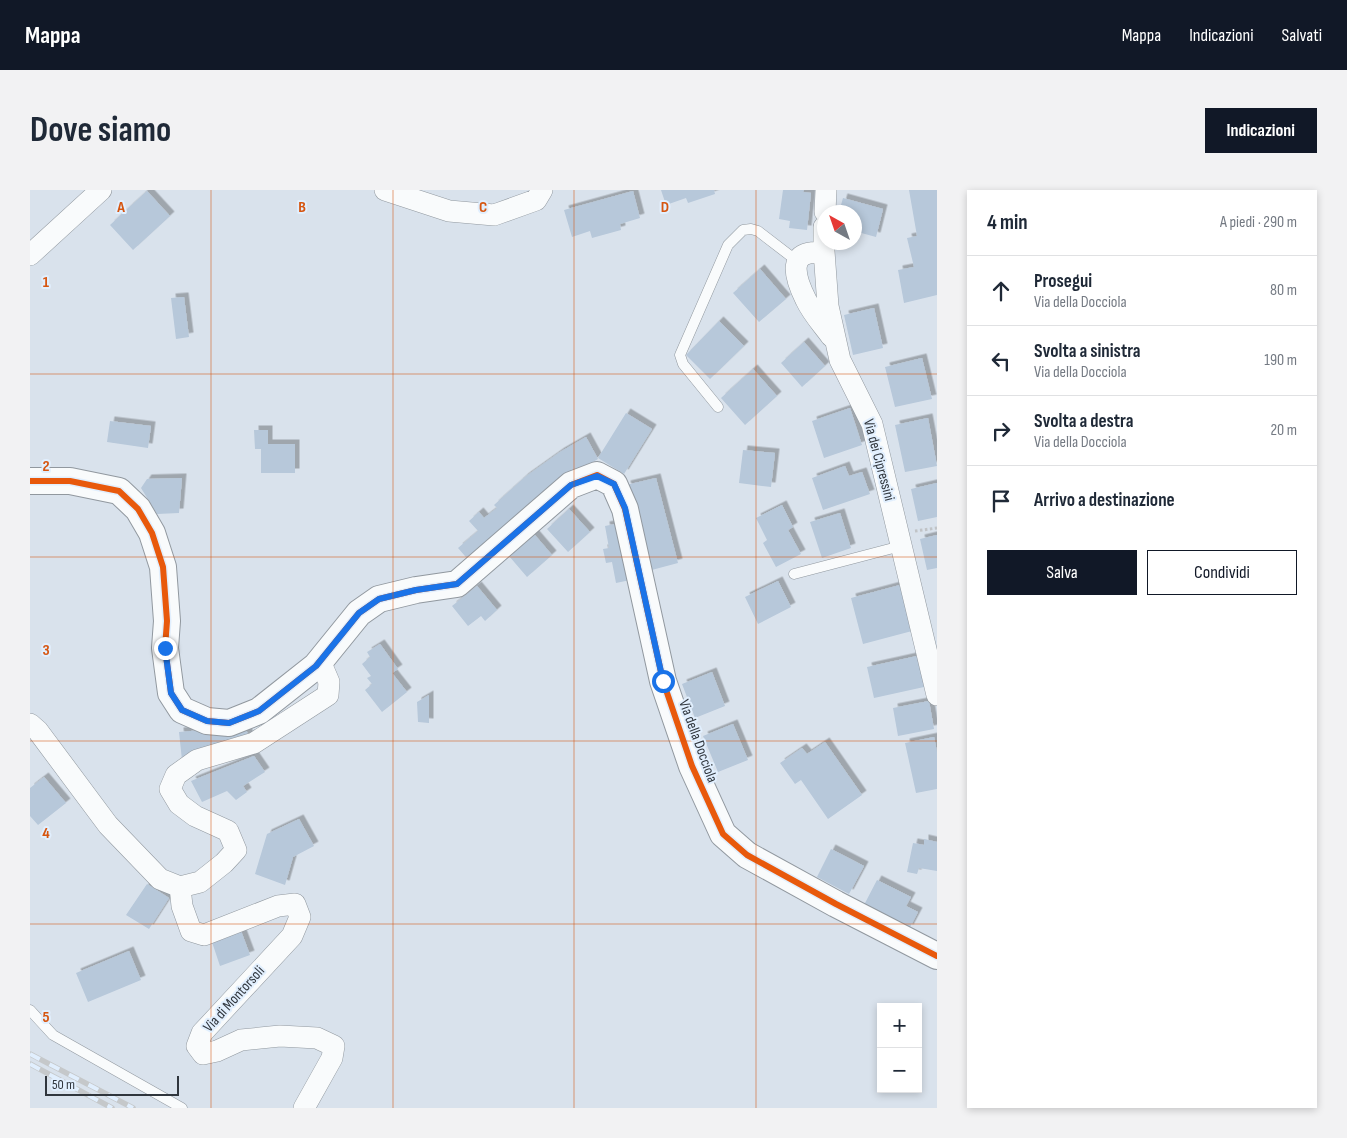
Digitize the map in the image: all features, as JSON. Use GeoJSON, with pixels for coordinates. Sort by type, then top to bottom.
{"type":"FeatureCollection","features":[{"type":"Feature","properties":{"kind":"street"},"geometry":{"type":"LineString","coordinates":[[30,255],[101,190]]}},
{"type":"Feature","properties":{"kind":"street"},"geometry":{"type":"LineString","coordinates":[[385,190],[450,211],[494,216],[536,200],[542,190]]}},
{"type":"Feature","properties":{"kind":"street"},"geometry":{"type":"LineString","coordinates":[[825,205],[826,190]]}},
{"type":"Feature","properties":{"kind":"street"},"geometry":{"type":"LineString","coordinates":[[824,253],[815,252],[803,255],[797,261],[795,269],[806,302],[836,344]]}},
{"type":"Feature","properties":{"kind":"street","name":"Via dei Cipressini"},"geometry":{"type":"LineString","coordinates":[[824,253],[828,306],[840,360],[872,424],[937,695]]}},
{"type":"Feature","properties":{"kind":"street","name":"Via della Docciola"},"geometry":{"type":"LineString","coordinates":[[30,481],[70,481],[119,491],[138,509],[152,533],[163,567],[167,621],[165,648],[171,693],[182,710],[207,721],[229,723],[259,711],[316,666],[359,613],[379,599],[416,590],[457,584],[571,485],[597,476],[614,484],[625,508],[663,681],[692,766],[723,834],[747,855],[937,956]]}},
{"type":"Feature","properties":{"kind":"street"},"geometry":{"type":"LineString","coordinates":[[30,724],[38,731],[108,825],[160,879],[180,887],[200,882],[224,863],[236,850],[228,831],[195,816],[179,804],[170,789],[176,775],[197,760],[254,742],[328,695],[329,682],[320,661]]}},
{"type":"Feature","properties":{"kind":"street","name":"Via di Montorsoli"},"geometry":{"type":"LineString","coordinates":[[180,887],[182,906],[191,931],[204,935],[278,906],[295,904],[300,917],[292,936],[202,1033],[198,1046],[203,1054],[217,1051],[241,1040],[280,1036],[317,1038],[334,1046],[332,1058],[304,1108]]}},
{"type":"Feature","properties":{"kind":"lane"},"geometry":{"type":"LineString","coordinates":[[718,407],[684,364],[680,354],[728,245],[742,230],[751,229],[758,231],[797,261]]}},
{"type":"Feature","properties":{"kind":"lane"},"geometry":{"type":"LineString","coordinates":[[794,574],[901,546]]}},
{"type":"Feature","properties":{"kind":"lane"},"geometry":{"type":"LineString","coordinates":[[30,1010],[53,1035],[182,1108]]}},
{"type":"Feature","properties":{"kind":"building"},"geometry":{"type":"Polygon","coordinates":[[[661,190],[714,190],[715,194],[688,203],[686,198],[666,205],[661,190]]]}},
{"type":"Feature","properties":{"kind":"building"},"geometry":{"type":"Polygon","coordinates":[[[783,190],[804,190],[803,192],[811,193],[807,230],[789,228],[790,221],[779,219],[783,190]]]}},
{"type":"Feature","properties":{"kind":"building"},"geometry":{"type":"Polygon","coordinates":[[[909,190],[937,190],[937,295],[904,303],[898,270],[914,267],[907,238],[917,236],[909,190]]]}},
{"type":"Feature","properties":{"kind":"building"},"geometry":{"type":"Polygon","coordinates":[[[147,191],[170,216],[133,250],[110,225],[147,191]]]}},
{"type":"Feature","properties":{"kind":"building"},"geometry":{"type":"Polygon","coordinates":[[[633,191],[640,218],[620,224],[621,230],[592,238],[590,231],[572,237],[564,210],[633,191]]]}},
{"type":"Feature","properties":{"kind":"building"},"geometry":{"type":"Polygon","coordinates":[[[843,198],[883,209],[876,237],[862,233],[862,205],[841,205],[843,198]]]}},
{"type":"Feature","properties":{"kind":"building"},"geometry":{"type":"Polygon","coordinates":[[[760,269],[786,299],[759,322],[733,293],[760,269]]]}},
{"type":"Feature","properties":{"kind":"building"},"geometry":{"type":"Polygon","coordinates":[[[184,297],[189,337],[176,339],[171,298],[184,297]]]}},
{"type":"Feature","properties":{"kind":"building"},"geometry":{"type":"Polygon","coordinates":[[[874,308],[883,348],[853,355],[844,315],[874,308]]]}},
{"type":"Feature","properties":{"kind":"building"},"geometry":{"type":"Polygon","coordinates":[[[719,321],[744,346],[710,379],[686,355],[719,321]]]}},
{"type":"Feature","properties":{"kind":"building"},"geometry":{"type":"Polygon","coordinates":[[[804,342],[825,366],[802,387],[781,363],[804,342]]]}},
{"type":"Feature","properties":{"kind":"building"},"geometry":{"type":"Polygon","coordinates":[[[922,358],[932,399],[895,407],[885,367],[922,358]]]}},
{"type":"Feature","properties":{"kind":"building"},"geometry":{"type":"Polygon","coordinates":[[[753,369],[777,396],[745,425],[721,398],[753,369]]]}},
{"type":"Feature","properties":{"kind":"building"},"geometry":{"type":"Polygon","coordinates":[[[850,408],[862,445],[824,458],[812,421],[850,408]]]}},
{"type":"Feature","properties":{"kind":"building"},"geometry":{"type":"Polygon","coordinates":[[[626,413],[652,429],[624,474],[598,458],[626,413]]]}},
{"type":"Feature","properties":{"kind":"building"},"geometry":{"type":"Polygon","coordinates":[[[928,418],[937,466],[905,472],[895,425],[928,418]]]}},
{"type":"Feature","properties":{"kind":"building"},"geometry":{"type":"Polygon","coordinates":[[[110,421],[151,426],[148,448],[107,442],[110,421]]]}},
{"type":"Feature","properties":{"kind":"building"},"geometry":{"type":"Polygon","coordinates":[[[254,430],[268,430],[268,444],[295,444],[295,473],[261,473],[261,449],[255,449],[254,430]]]}},
{"type":"Feature","properties":{"kind":"building"},"geometry":{"type":"Polygon","coordinates":[[[586,437],[598,459],[574,473],[471,563],[458,548],[478,531],[469,521],[479,512],[484,518],[497,508],[494,505],[525,477],[560,452],[586,437]]]}},
{"type":"Feature","properties":{"kind":"building"},"geometry":{"type":"Polygon","coordinates":[[[743,450],[775,453],[771,487],[739,483],[743,450]]]}},
{"type":"Feature","properties":{"kind":"building"},"geometry":{"type":"Polygon","coordinates":[[[845,466],[849,476],[862,472],[870,494],[823,510],[812,478],[845,466]]]}},
{"type":"Feature","properties":{"kind":"building"},"geometry":{"type":"Polygon","coordinates":[[[182,478],[179,513],[157,514],[141,488],[147,479],[182,478]]]}},
{"type":"Feature","properties":{"kind":"building"},"geometry":{"type":"Polygon","coordinates":[[[656,478],[678,563],[648,571],[626,485],[656,478]]]}},
{"type":"Feature","properties":{"kind":"building"},"geometry":{"type":"Polygon","coordinates":[[[937,483],[937,517],[918,521],[911,489],[937,483]]]}},
{"type":"Feature","properties":{"kind":"building"},"geometry":{"type":"Polygon","coordinates":[[[782,505],[793,527],[788,530],[801,554],[776,567],[763,543],[767,540],[756,518],[782,505]]]}},
{"type":"Feature","properties":{"kind":"building"},"geometry":{"type":"Polygon","coordinates":[[[569,509],[590,532],[568,552],[547,529],[569,509]]]}},
{"type":"Feature","properties":{"kind":"building"},"geometry":{"type":"Polygon","coordinates":[[[840,513],[851,548],[822,558],[810,522],[840,513]]]}},
{"type":"Feature","properties":{"kind":"building"},"geometry":{"type":"Polygon","coordinates":[[[625,522],[635,579],[616,583],[612,562],[606,563],[603,549],[609,548],[605,526],[625,522]]]}},
{"type":"Feature","properties":{"kind":"building"},"geometry":{"type":"Polygon","coordinates":[[[534,534],[552,555],[527,577],[509,556],[534,534]]]}},
{"type":"Feature","properties":{"kind":"building"},"geometry":{"type":"Polygon","coordinates":[[[937,535],[937,568],[927,570],[920,539],[937,535]]]}},
{"type":"Feature","properties":{"kind":"building"},"geometry":{"type":"Polygon","coordinates":[[[778,581],[791,607],[758,624],[745,597],[778,581]]]}},
{"type":"Feature","properties":{"kind":"building"},"geometry":{"type":"Polygon","coordinates":[[[900,585],[912,631],[863,644],[851,598],[900,585]]]}},
{"type":"Feature","properties":{"kind":"building"},"geometry":{"type":"Polygon","coordinates":[[[477,586],[497,610],[485,621],[481,616],[468,626],[452,606],[477,586]]]}},
{"type":"Feature","properties":{"kind":"building"},"geometry":{"type":"Polygon","coordinates":[[[380,644],[398,669],[392,673],[407,692],[382,712],[365,690],[372,684],[367,678],[371,676],[362,664],[370,657],[367,652],[380,644]]]}},
{"type":"Feature","properties":{"kind":"building"},"geometry":{"type":"Polygon","coordinates":[[[917,656],[924,687],[874,698],[867,667],[917,656]]]}},
{"type":"Feature","properties":{"kind":"building"},"geometry":{"type":"Polygon","coordinates":[[[712,672],[725,706],[695,718],[682,684],[712,672]]]}},
{"type":"Feature","properties":{"kind":"building"},"geometry":{"type":"Polygon","coordinates":[[[429,695],[429,723],[418,722],[417,702],[429,695]]]}},
{"type":"Feature","properties":{"kind":"building"},"geometry":{"type":"Polygon","coordinates":[[[929,701],[934,729],[898,736],[893,708],[929,701]]]}},
{"type":"Feature","properties":{"kind":"building"},"geometry":{"type":"Polygon","coordinates":[[[244,724],[249,737],[182,760],[179,732],[238,727],[244,724]]]}},
{"type":"Feature","properties":{"kind":"building"},"geometry":{"type":"Polygon","coordinates":[[[733,724],[748,760],[718,772],[703,736],[733,724]]]}},
{"type":"Feature","properties":{"kind":"building"},"geometry":{"type":"Polygon","coordinates":[[[934,737],[937,752],[937,789],[916,793],[905,743],[934,737]]]}},
{"type":"Feature","properties":{"kind":"building"},"geometry":{"type":"Polygon","coordinates":[[[825,742],[862,795],[828,819],[801,780],[795,784],[780,763],[802,748],[807,754],[825,742]]]}},
{"type":"Feature","properties":{"kind":"building"},"geometry":{"type":"Polygon","coordinates":[[[254,756],[265,772],[243,786],[247,792],[236,800],[227,791],[202,802],[191,781],[254,756]]]}},
{"type":"Feature","properties":{"kind":"building"},"geometry":{"type":"Polygon","coordinates":[[[44,777],[66,803],[38,825],[30,816],[30,788],[44,777]]]}},
{"type":"Feature","properties":{"kind":"building"},"geometry":{"type":"Polygon","coordinates":[[[299,819],[314,846],[293,857],[285,885],[255,874],[267,834],[299,819]]]}},
{"type":"Feature","properties":{"kind":"building"},"geometry":{"type":"Polygon","coordinates":[[[924,839],[937,842],[937,871],[919,868],[917,874],[907,872],[913,843],[924,845],[924,839]]]}},
{"type":"Feature","properties":{"kind":"building"},"geometry":{"type":"Polygon","coordinates":[[[831,849],[864,866],[849,894],[817,877],[831,849]]]}},
{"type":"Feature","properties":{"kind":"building"},"geometry":{"type":"Polygon","coordinates":[[[877,880],[911,897],[906,906],[918,912],[909,929],[864,905],[877,880]]]}},
{"type":"Feature","properties":{"kind":"building"},"geometry":{"type":"Polygon","coordinates":[[[147,884],[169,898],[149,929],[126,915],[147,884]]]}},
{"type":"Feature","properties":{"kind":"building"},"geometry":{"type":"Polygon","coordinates":[[[241,931],[250,955],[220,966],[212,942],[241,931]]]}},
{"type":"Feature","properties":{"kind":"building"},"geometry":{"type":"Polygon","coordinates":[[[129,951],[141,980],[88,1002],[76,973],[129,951]]]}},
{"type":"Feature","properties":{"kind":"railway"},"geometry":{"type":"LineString","coordinates":[[30,1054],[133,1108]]}},
{"type":"Feature","properties":{"kind":"railway"},"geometry":{"type":"LineString","coordinates":[[30,1064],[112,1108]]}},
{"type":"Feature","properties":{"kind":"cycle path"},"geometry":{"type":"LineString","coordinates":[[30,481],[70,481],[119,491],[138,509],[152,533],[163,567],[167,621],[165,648],[171,693],[182,710],[207,721],[229,723],[259,711],[316,666],[359,613],[379,599],[416,590],[457,584],[571,485],[597,475],[614,484],[625,509],[663,681],[692,766],[723,834],[747,855],[937,956]]}},
{"type":"Feature","properties":{"kind":"route"},"geometry":{"type":"LineString","coordinates":[[165,648],[171,693],[182,710],[207,721],[229,723],[259,711],[316,666],[359,613],[379,599],[416,590],[457,584],[571,485],[597,476],[614,484],[625,508],[663,681]]}}]}
